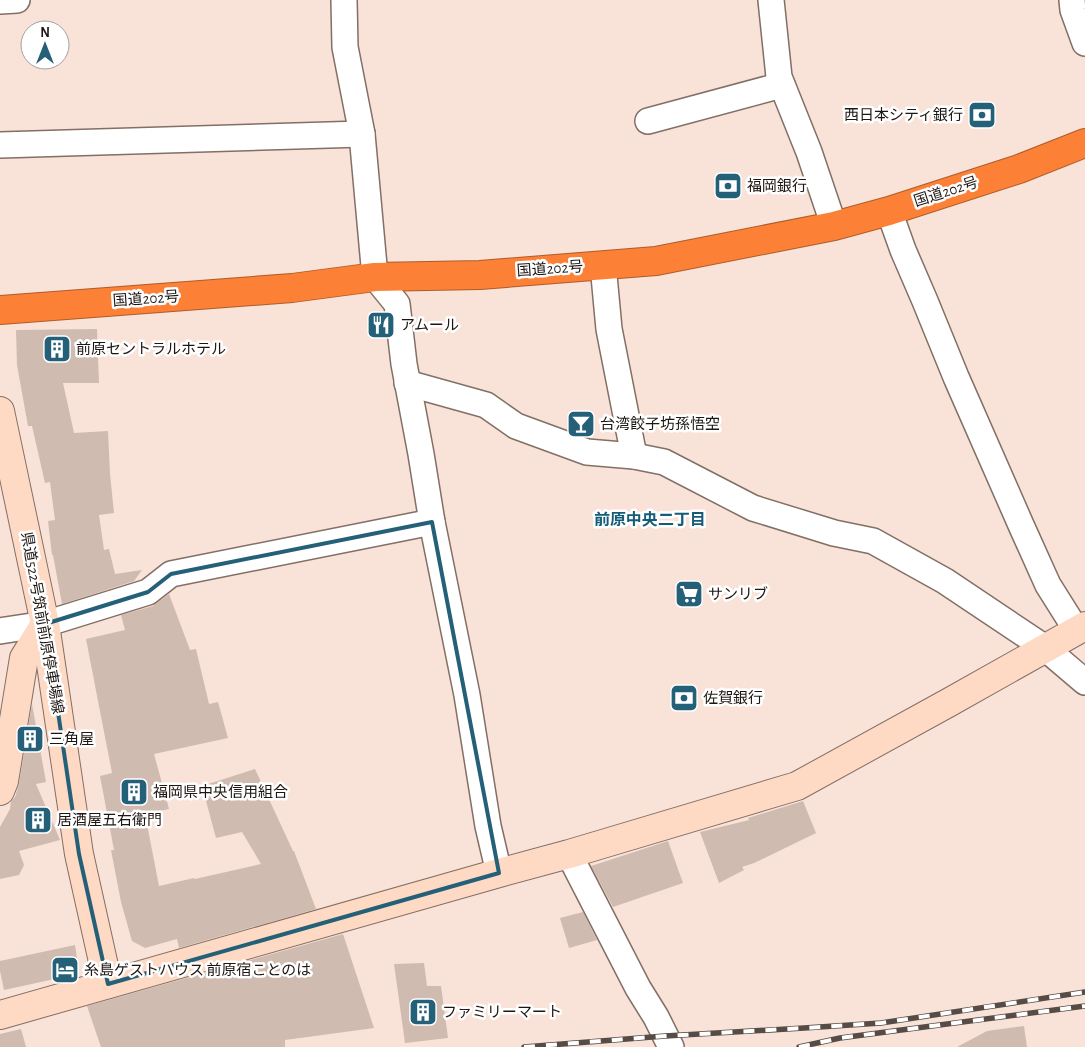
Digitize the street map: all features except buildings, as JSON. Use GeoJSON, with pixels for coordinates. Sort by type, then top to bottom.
{"type":"FeatureCollection","features":[{"type":"Feature","properties":{"kind":"highway","name":"国道202号"},"geometry":{"type":"LineString","coordinates":[[0,310],[292,288],[376,277],[480,275],[656,261],[834,226],[889,211],[1019,169],[1085,143]]}},
{"type":"Feature","properties":{"kind":"street"},"geometry":{"type":"LineString","coordinates":[[0,1],[17,0]]}},
{"type":"Feature","properties":{"kind":"street"},"geometry":{"type":"LineString","coordinates":[[344,0],[345,47],[362,134],[376,277],[396,304],[404,364],[432,522],[467,695],[488,826],[499,872]]}},
{"type":"Feature","properties":{"kind":"street"},"geometry":{"type":"LineString","coordinates":[[771,0],[779,78],[809,152],[834,226]]}},
{"type":"Feature","properties":{"kind":"street"},"geometry":{"type":"LineString","coordinates":[[1072,0],[1073,10],[1085,43]]}},
{"type":"Feature","properties":{"kind":"street"},"geometry":{"type":"LineString","coordinates":[[648,121],[782,85]]}},
{"type":"Feature","properties":{"kind":"street"},"geometry":{"type":"LineString","coordinates":[[0,145],[362,134]]}},
{"type":"Feature","properties":{"kind":"street"},"geometry":{"type":"LineString","coordinates":[[0,1015],[499,872],[569,854],[796,786],[1081,628],[1048,585],[956,378],[903,250],[889,211]]}},
{"type":"Feature","properties":{"kind":"street"},"geometry":{"type":"LineString","coordinates":[[602,265],[609,329],[634,456]]}},
{"type":"Feature","properties":{"kind":"street"},"geometry":{"type":"LineString","coordinates":[[407,382],[486,405],[516,426],[587,452],[634,456],[664,462],[753,508],[834,532],[873,541],[945,581],[1045,648],[1085,682]]}},
{"type":"Feature","properties":{"kind":"street","name":"県道522号筑前前原停車場線"},"geometry":{"type":"LineString","coordinates":[[0,411],[45,624],[79,854],[108,984]]}},
{"type":"Feature","properties":{"kind":"street"},"geometry":{"type":"LineString","coordinates":[[0,630],[45,624],[148,592],[171,574],[432,522]]}},
{"type":"Feature","properties":{"kind":"street"},"geometry":{"type":"LineString","coordinates":[[0,791],[4,781],[24,658],[45,624]]}},
{"type":"Feature","properties":{"kind":"street"},"geometry":{"type":"LineString","coordinates":[[569,854],[638,988],[656,1017],[670,1047]]}},
{"type":"Feature","properties":{"kind":"highlighted area"},"geometry":{"type":"Polygon","coordinates":[[[432,522],[499,873],[108,984],[79,854],[45,624],[148,592],[171,574],[432,522]]]}},
{"type":"Feature","properties":{"kind":"railway"},"geometry":{"type":"LineString","coordinates":[[524,1047],[665,1036],[881,1023],[1085,992]]}},
{"type":"Feature","properties":{"kind":"railway"},"geometry":{"type":"LineString","coordinates":[[799,1047],[840,1038],[1085,1006]]}},
{"type":"Feature","properties":{"kind":"place","name":"西日本シティ銀行"},"geometry":{"type":"Point","coordinates":[982,115]}},
{"type":"Feature","properties":{"kind":"place","name":"福岡銀行"},"geometry":{"type":"Point","coordinates":[728,186]}},
{"type":"Feature","properties":{"kind":"place","name":"アムール"},"geometry":{"type":"Point","coordinates":[381,325]}},
{"type":"Feature","properties":{"kind":"place","name":"前原セントラルホテル"},"geometry":{"type":"Point","coordinates":[57,349]}},
{"type":"Feature","properties":{"kind":"place","name":"台湾餃子坊孫悟空"},"geometry":{"type":"Point","coordinates":[581,424]}},
{"type":"Feature","properties":{"kind":"place","name":"サンリブ"},"geometry":{"type":"Point","coordinates":[689,594]}},
{"type":"Feature","properties":{"kind":"place","name":"佐賀銀行"},"geometry":{"type":"Point","coordinates":[684,698]}},
{"type":"Feature","properties":{"kind":"place","name":"三角屋"},"geometry":{"type":"Point","coordinates":[30,739]}},
{"type":"Feature","properties":{"kind":"place","name":"福岡県中央信用組合"},"geometry":{"type":"Point","coordinates":[134,792]}},
{"type":"Feature","properties":{"kind":"place","name":"居酒屋五右衛門"},"geometry":{"type":"Point","coordinates":[38,820]}},
{"type":"Feature","properties":{"kind":"place","name":"糸島ゲストハウス 前原宿ことのは"},"geometry":{"type":"Point","coordinates":[65,970]}},
{"type":"Feature","properties":{"kind":"place","name":"ファミリーマート"},"geometry":{"type":"Point","coordinates":[423,1012]}},
{"type":"Feature","properties":{"kind":"district","name":"前原中央二丁目"},"geometry":{"type":"Point","coordinates":[650,520]}}]}
